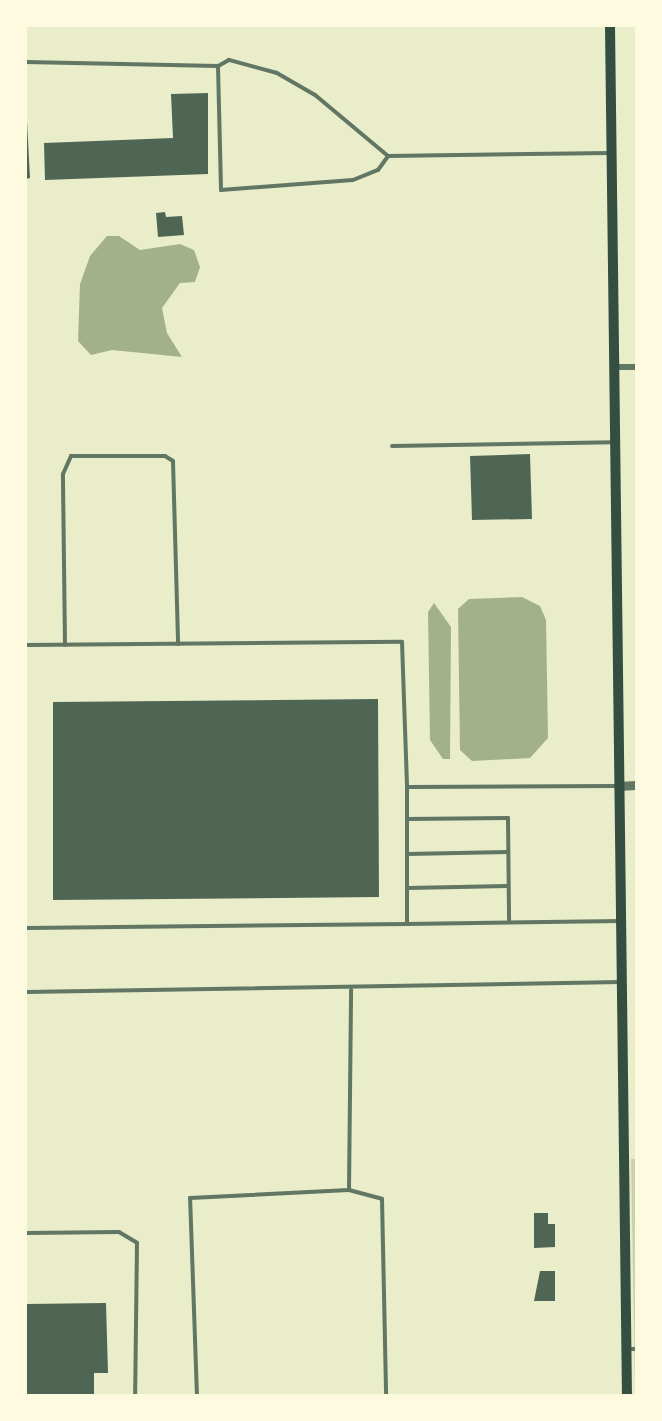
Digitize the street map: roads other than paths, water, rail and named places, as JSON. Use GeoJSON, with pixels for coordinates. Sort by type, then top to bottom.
{"type":"FeatureCollection","features":[{"type":"Feature","properties":{"kind":"main road"},"geometry":{"type":"LineString","coordinates":[[610,26],[618,786],[632,1349],[627,1395]]}},
{"type":"Feature","properties":{"kind":"street"},"geometry":{"type":"LineString","coordinates":[[614,367],[636,367]]}},
{"type":"Feature","properties":{"kind":"street"},"geometry":{"type":"LineString","coordinates":[[618,786],[636,785]]}},
{"type":"Feature","properties":{"kind":"lane"},"geometry":{"type":"LineString","coordinates":[[26,62],[218,66],[229,60],[277,73],[315,95],[388,156],[611,153]]}},
{"type":"Feature","properties":{"kind":"lane"},"geometry":{"type":"LineString","coordinates":[[218,66],[221,190],[353,180],[378,170],[388,156]]}},
{"type":"Feature","properties":{"kind":"lane"},"geometry":{"type":"LineString","coordinates":[[392,446],[615,442]]}},
{"type":"Feature","properties":{"kind":"lane"},"geometry":{"type":"LineString","coordinates":[[65,645],[63,474],[71,456],[165,456],[173,460],[178,644]]}},
{"type":"Feature","properties":{"kind":"lane"},"geometry":{"type":"LineString","coordinates":[[26,645],[402,642],[407,787],[407,924]]}},
{"type":"Feature","properties":{"kind":"lane"},"geometry":{"type":"LineString","coordinates":[[407,787],[618,786]]}},
{"type":"Feature","properties":{"kind":"lane"},"geometry":{"type":"LineString","coordinates":[[407,819],[508,818],[509,922]]}},
{"type":"Feature","properties":{"kind":"lane"},"geometry":{"type":"LineString","coordinates":[[407,854],[508,852]]}},
{"type":"Feature","properties":{"kind":"lane"},"geometry":{"type":"LineString","coordinates":[[407,888],[509,886]]}},
{"type":"Feature","properties":{"kind":"lane"},"geometry":{"type":"LineString","coordinates":[[26,928],[621,921]]}},
{"type":"Feature","properties":{"kind":"lane"},"geometry":{"type":"LineString","coordinates":[[26,992],[351,990],[622,982]]}},
{"type":"Feature","properties":{"kind":"lane"},"geometry":{"type":"LineString","coordinates":[[349,1190],[351,990]]}},
{"type":"Feature","properties":{"kind":"lane"},"geometry":{"type":"LineString","coordinates":[[197,1395],[190,1198],[349,1190],[382,1199],[386,1395]]}},
{"type":"Feature","properties":{"kind":"lane"},"geometry":{"type":"LineString","coordinates":[[26,1233],[119,1233],[137,1243],[135,1395]]}}]}
